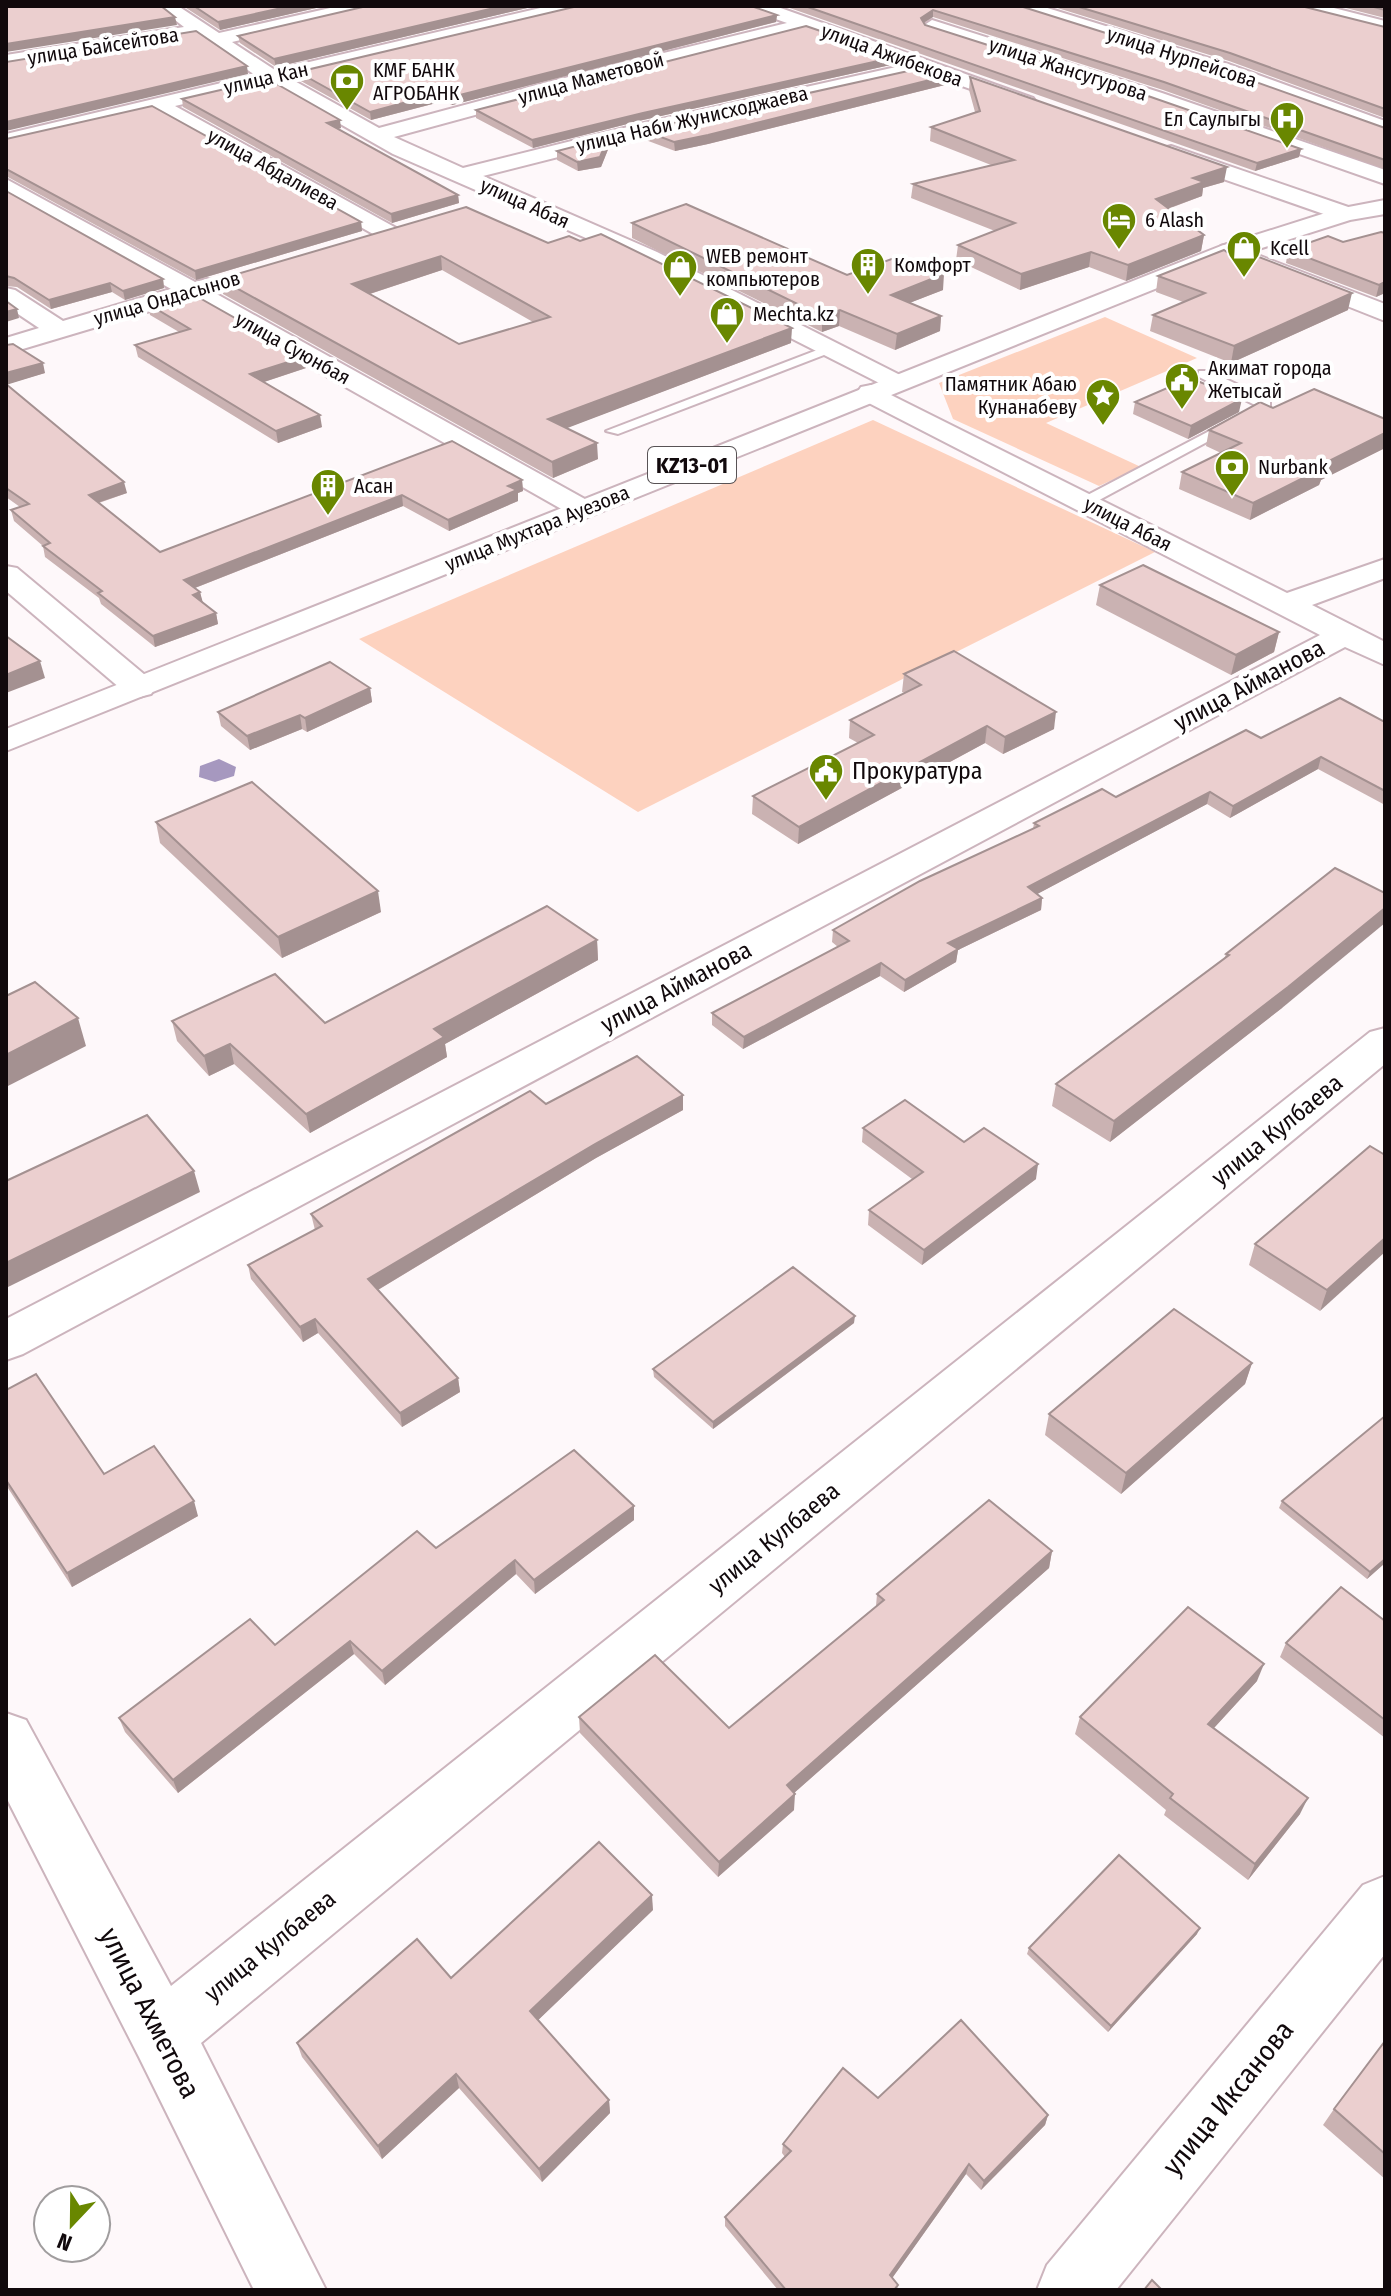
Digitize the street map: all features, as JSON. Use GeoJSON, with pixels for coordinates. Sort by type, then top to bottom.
{"type":"FeatureCollection","features":[{"type":"Feature","properties":{"kind":"street","name":"улица Абая"},"geometry":{"type":"LineString","coordinates":[[166,6],[267,74],[376,135],[649,257],[830,350],[883,388],[1085,502],[1385,655]]}},
{"type":"Feature","properties":{"kind":"street","name":"улица Байсейтова"},"geometry":{"type":"LineString","coordinates":[[6,61],[207,35],[363,6]]}},
{"type":"Feature","properties":{"kind":"street","name":"улица Кан"},"geometry":{"type":"LineString","coordinates":[[6,140],[533,6]]}},
{"type":"Feature","properties":{"kind":"street","name":"улица Кан"},"geometry":{"type":"LineString","coordinates":[[6,131],[573,6]]}},
{"type":"Feature","properties":{"kind":"street","name":"улица Ажибекова"},"geometry":{"type":"LineString","coordinates":[[757,6],[1044,109]]}},
{"type":"Feature","properties":{"kind":"street","name":"улица Нурпейсова"},"geometry":{"type":"LineString","coordinates":[[1022,6],[1221,68],[1385,128]]}},
{"type":"Feature","properties":{"kind":"street"},"geometry":{"type":"LineString","coordinates":[[1305,6],[1385,27]]}},
{"type":"Feature","properties":{"kind":"street","name":"улица Маметовой"},"geometry":{"type":"LineString","coordinates":[[376,135],[798,22],[828,9]]}},
{"type":"Feature","properties":{"kind":"street","name":"улица Жансугурова"},"geometry":{"type":"LineString","coordinates":[[960,18],[925,28],[1155,97],[1385,177]]}},
{"type":"Feature","properties":{"kind":"street"},"geometry":{"type":"LineString","coordinates":[[865,45],[892,37]]}},
{"type":"Feature","properties":{"kind":"street","name":"улица Наби Жунисходжаева"},"geometry":{"type":"LineString","coordinates":[[462,175],[644,129],[924,67]]}},
{"type":"Feature","properties":{"kind":"street","name":"улица Абдалиева"},"geometry":{"type":"LineString","coordinates":[[156,104],[390,234]]}},
{"type":"Feature","properties":{"kind":"street"},"geometry":{"type":"LineString","coordinates":[[1150,146],[1346,214]]}},
{"type":"Feature","properties":{"kind":"street","name":"улица Суюнбая"},"geometry":{"type":"LineString","coordinates":[[6,186],[582,509]]}},
{"type":"Feature","properties":{"kind":"street"},"geometry":{"type":"LineString","coordinates":[[482,207],[512,198]]}},
{"type":"Feature","properties":{"kind":"street","name":"улица Мухтара Ауезова"},"geometry":{"type":"LineString","coordinates":[[6,741],[1229,251],[1346,214],[1385,207]]}},
{"type":"Feature","properties":{"kind":"street"},"geometry":{"type":"LineString","coordinates":[[359,243],[420,225]]}},
{"type":"Feature","properties":{"kind":"street"},"geometry":{"type":"LineString","coordinates":[[1229,251],[1385,313]]}},
{"type":"Feature","properties":{"kind":"street","name":"улица Ондасынов"},"geometry":{"type":"LineString","coordinates":[[6,346],[236,278]]}},
{"type":"Feature","properties":{"kind":"street"},"geometry":{"type":"LineString","coordinates":[[6,295],[60,330]]}},
{"type":"Feature","properties":{"kind":"street"},"geometry":{"type":"LineString","coordinates":[[1287,604],[1385,568]]}},
{"type":"Feature","properties":{"kind":"street"},"geometry":{"type":"LineString","coordinates":[[6,575],[139,687]]}},
{"type":"Feature","properties":{"kind":"street","name":"улица Айманова"},"geometry":{"type":"LineString","coordinates":[[6,1341],[1346,634]]}},
{"type":"Feature","properties":{"kind":"street","name":"улица Кулбаева"},"geometry":{"type":"LineString","coordinates":[[162,2034],[1385,1042]]}},
{"type":"Feature","properties":{"kind":"street","name":"улица Ахметова"},"geometry":{"type":"LineString","coordinates":[[6,1739],[162,2034],[291,2290]]}},
{"type":"Feature","properties":{"kind":"street","name":"улица Иксанова"},"geometry":{"type":"LineString","coordinates":[[1072,2290],[1385,1906]]}},
{"type":"Feature","properties":{"kind":"lane"},"geometry":{"type":"LineString","coordinates":[[613,431],[830,350]]}},
{"type":"Feature","properties":{"kind":"lane"},"geometry":{"type":"LineString","coordinates":[[1085,502],[1263,408],[1265,403],[1257,397],[1204,374]]}},
{"type":"Feature","properties":{"kind":"shaded area"},"geometry":{"type":"Polygon","coordinates":[[[1105,317],[1197,358],[1046,423],[1141,467],[1099,486],[953,419],[939,383],[1105,317]]]}},
{"type":"Feature","properties":{"kind":"shaded area"},"geometry":{"type":"Polygon","coordinates":[[[873,420],[1155,552],[638,812],[359,639],[873,420]]]}},
{"type":"Feature","properties":{"kind":"shaded area"},"geometry":{"type":"Polygon","coordinates":[[[219,759],[236,767],[234,776],[215,782],[199,777],[200,766],[219,759]]]}},
{"type":"Feature","properties":{"kind":"building"},"geometry":{"type":"Polygon","coordinates":[[[6,6],[161,6],[175,17],[6,44],[6,6]]]}},
{"type":"Feature","properties":{"kind":"building"},"geometry":{"type":"Polygon","coordinates":[[[194,6],[291,6],[218,22],[194,6]]]}},
{"type":"Feature","properties":{"kind":"building"},"geometry":{"type":"Polygon","coordinates":[[[367,6],[503,6],[274,59],[238,36],[367,6]]]}},
{"type":"Feature","properties":{"kind":"building"},"geometry":{"type":"Polygon","coordinates":[[[578,6],[751,6],[777,15],[452,97],[443,92],[370,112],[298,72],[578,6]]]}},
{"type":"Feature","properties":{"kind":"building"},"geometry":{"type":"Polygon","coordinates":[[[805,6],[1020,6],[1214,67],[1385,128],[1385,160],[1164,82],[933,10],[921,18],[925,25],[1148,96],[1301,149],[1257,163],[805,6]]]}},
{"type":"Feature","properties":{"kind":"building"},"geometry":{"type":"Polygon","coordinates":[[[1076,6],[1301,6],[1385,27],[1385,109],[1230,53],[1076,6]]]}},
{"type":"Feature","properties":{"kind":"building"},"geometry":{"type":"Polygon","coordinates":[[[806,26],[896,57],[532,140],[476,110],[806,26]]]}},
{"type":"Feature","properties":{"kind":"building"},"geometry":{"type":"Polygon","coordinates":[[[196,31],[247,66],[6,122],[6,62],[196,31]]]}},
{"type":"Feature","properties":{"kind":"building"},"geometry":{"type":"Polygon","coordinates":[[[926,67],[950,75],[674,142],[642,130],[926,67]]]}},
{"type":"Feature","properties":{"kind":"building"},"geometry":{"type":"Polygon","coordinates":[[[970,77],[1227,167],[1193,178],[1204,182],[1156,199],[1204,235],[1128,265],[1091,252],[1021,274],[958,245],[1015,223],[913,184],[1014,160],[931,127],[980,111],[970,77]]]}},
{"type":"Feature","properties":{"kind":"building"},"geometry":{"type":"Polygon","coordinates":[[[268,79],[340,120],[327,123],[458,195],[391,214],[182,99],[268,79]]]}},
{"type":"Feature","properties":{"kind":"building"},"geometry":{"type":"Polygon","coordinates":[[[152,106],[361,222],[195,271],[6,169],[6,139],[152,106]]]}},
{"type":"Feature","properties":{"kind":"building"},"geometry":{"type":"Polygon","coordinates":[[[608,138],[600,157],[577,162],[557,151],[608,138]]]}},
{"type":"Feature","properties":{"kind":"building"},"geometry":{"type":"Polygon","coordinates":[[[6,191],[163,279],[123,291],[110,283],[49,300],[6,276],[6,191]]]}},
{"type":"Feature","properties":{"kind":"building"},"geometry":{"type":"Polygon","coordinates":[[[686,204],[847,275],[900,256],[944,274],[891,295],[941,316],[897,334],[840,310],[822,316],[632,223],[686,204]]]}},
{"type":"Feature","properties":{"kind":"building"},"geometry":{"type":"Polygon","coordinates":[[[466,207],[548,243],[569,236],[580,241],[601,234],[792,328],[548,419],[597,443],[552,462],[220,279],[466,207]],[[441,256],[352,284],[459,344],[550,317],[441,256]]]}},
{"type":"Feature","properties":{"kind":"building"},"geometry":{"type":"Polygon","coordinates":[[[1385,233],[1385,282],[1379,285],[1288,250],[1328,236],[1343,242],[1385,233]]]}},
{"type":"Feature","properties":{"kind":"building"},"geometry":{"type":"Polygon","coordinates":[[[1224,250],[1242,263],[1259,257],[1352,293],[1234,346],[1153,315],[1205,293],[1158,276],[1224,250]]]}},
{"type":"Feature","properties":{"kind":"building"},"geometry":{"type":"Polygon","coordinates":[[[189,292],[304,357],[250,374],[320,415],[276,431],[135,345],[190,329],[148,304],[189,292]]]}},
{"type":"Feature","properties":{"kind":"building"},"geometry":{"type":"Polygon","coordinates":[[[6,301],[17,309],[6,312],[6,301]]]}},
{"type":"Feature","properties":{"kind":"building"},"geometry":{"type":"Polygon","coordinates":[[[13,344],[43,363],[6,373],[6,345],[13,344]]]}},
{"type":"Feature","properties":{"kind":"building"},"geometry":{"type":"Polygon","coordinates":[[[1190,378],[1242,399],[1191,426],[1135,402],[1190,378]]]}},
{"type":"Feature","properties":{"kind":"building"},"geometry":{"type":"Polygon","coordinates":[[[6,384],[124,482],[89,495],[160,552],[452,441],[522,480],[508,486],[517,490],[448,520],[402,495],[184,580],[200,592],[193,595],[216,613],[153,636],[98,593],[102,591],[43,546],[50,543],[11,510],[29,504],[6,488],[6,384]]]}},
{"type":"Feature","properties":{"kind":"building"},"geometry":{"type":"Polygon","coordinates":[[[1314,389],[1385,419],[1385,433],[1253,503],[1182,472],[1241,443],[1209,430],[1260,402],[1273,408],[1314,389]]]}},
{"type":"Feature","properties":{"kind":"building"},"geometry":{"type":"Polygon","coordinates":[[[1143,565],[1279,632],[1236,655],[1100,585],[1143,565]]]}},
{"type":"Feature","properties":{"kind":"building"},"geometry":{"type":"Polygon","coordinates":[[[6,636],[40,661],[6,675],[6,636]]]}},
{"type":"Feature","properties":{"kind":"building"},"geometry":{"type":"Polygon","coordinates":[[[954,651],[1056,712],[1005,737],[987,726],[799,827],[753,796],[874,735],[850,720],[921,685],[904,674],[954,651]]]}},
{"type":"Feature","properties":{"kind":"building"},"geometry":{"type":"Polygon","coordinates":[[[330,662],[370,688],[305,718],[300,715],[247,736],[218,712],[330,662]]]}},
{"type":"Feature","properties":{"kind":"building"},"geometry":{"type":"Polygon","coordinates":[[[1340,698],[1385,722],[1385,791],[1321,757],[1233,806],[1210,792],[1028,887],[1042,898],[948,943],[958,949],[905,980],[881,963],[744,1037],[712,1013],[849,941],[833,930],[920,881],[1039,826],[1034,823],[1102,789],[1116,797],[1246,730],[1261,738],[1340,698]]]}},
{"type":"Feature","properties":{"kind":"building"},"geometry":{"type":"Polygon","coordinates":[[[252,782],[378,891],[278,937],[156,822],[252,782]]]}},
{"type":"Feature","properties":{"kind":"building"},"geometry":{"type":"Polygon","coordinates":[[[1335,868],[1385,893],[1385,908],[1288,987],[1114,1121],[1056,1084],[1229,955],[1226,954],[1335,868]]]}},
{"type":"Feature","properties":{"kind":"building"},"geometry":{"type":"Polygon","coordinates":[[[547,906],[597,940],[434,1029],[444,1037],[306,1114],[230,1044],[204,1056],[172,1021],[275,974],[325,1023],[547,906]]]}},
{"type":"Feature","properties":{"kind":"building"},"geometry":{"type":"Polygon","coordinates":[[[35,982],[78,1018],[6,1055],[6,996],[35,982]]]}},
{"type":"Feature","properties":{"kind":"building"},"geometry":{"type":"Polygon","coordinates":[[[637,1056],[683,1095],[368,1279],[458,1378],[400,1413],[315,1319],[300,1327],[248,1265],[322,1226],[311,1214],[530,1091],[546,1104],[637,1056]]]}},
{"type":"Feature","properties":{"kind":"building"},"geometry":{"type":"Polygon","coordinates":[[[905,1100],[964,1142],[984,1128],[1038,1164],[924,1250],[869,1210],[923,1172],[863,1128],[905,1100]]]}},
{"type":"Feature","properties":{"kind":"building"},"geometry":{"type":"Polygon","coordinates":[[[147,1115],[194,1171],[6,1263],[6,1181],[147,1115]]]}},
{"type":"Feature","properties":{"kind":"building"},"geometry":{"type":"Polygon","coordinates":[[[1370,1146],[1385,1155],[1385,1238],[1327,1290],[1255,1244],[1370,1146]]]}},
{"type":"Feature","properties":{"kind":"building"},"geometry":{"type":"Polygon","coordinates":[[[793,1267],[855,1316],[713,1422],[653,1369],[793,1267]]]}},
{"type":"Feature","properties":{"kind":"building"},"geometry":{"type":"Polygon","coordinates":[[[1174,1309],[1252,1363],[1126,1473],[1049,1414],[1174,1309]]]}},
{"type":"Feature","properties":{"kind":"building"},"geometry":{"type":"Polygon","coordinates":[[[36,1374],[104,1474],[154,1446],[194,1501],[67,1573],[6,1480],[6,1390],[36,1374]]]}},
{"type":"Feature","properties":{"kind":"building"},"geometry":{"type":"Polygon","coordinates":[[[1385,1416],[1385,1559],[1370,1572],[1282,1501],[1385,1416]]]}},
{"type":"Feature","properties":{"kind":"building"},"geometry":{"type":"Polygon","coordinates":[[[574,1450],[634,1506],[534,1580],[515,1560],[382,1671],[350,1641],[173,1780],[119,1718],[250,1619],[275,1645],[417,1531],[436,1548],[574,1450]]]}},
{"type":"Feature","properties":{"kind":"building"},"geometry":{"type":"Polygon","coordinates":[[[989,1500],[1052,1551],[787,1785],[795,1794],[719,1862],[579,1717],[655,1655],[729,1728],[884,1600],[877,1594],[989,1500]]]}},
{"type":"Feature","properties":{"kind":"building"},"geometry":{"type":"Polygon","coordinates":[[[1341,1587],[1385,1621],[1385,1720],[1286,1643],[1341,1587]]]}},
{"type":"Feature","properties":{"kind":"building"},"geometry":{"type":"Polygon","coordinates":[[[1188,1607],[1264,1664],[1208,1724],[1308,1798],[1255,1864],[1170,1798],[1173,1794],[1080,1717],[1188,1607]]]}},
{"type":"Feature","properties":{"kind":"building"},"geometry":{"type":"Polygon","coordinates":[[[599,1842],[652,1895],[530,2011],[609,2100],[539,2169],[456,2074],[378,2146],[297,2043],[417,1939],[451,1978],[599,1842]]]}},
{"type":"Feature","properties":{"kind":"building"},"geometry":{"type":"Polygon","coordinates":[[[1119,1855],[1200,1928],[1111,2026],[1029,1948],[1119,1855]]]}},
{"type":"Feature","properties":{"kind":"building"},"geometry":{"type":"Polygon","coordinates":[[[961,2020],[1048,2115],[984,2181],[969,2164],[890,2275],[898,2285],[894,2290],[786,2290],[725,2217],[791,2151],[783,2144],[843,2068],[878,2098],[961,2020]]]}},
{"type":"Feature","properties":{"kind":"building"},"geometry":{"type":"Polygon","coordinates":[[[1385,2041],[1385,2154],[1334,2109],[1385,2041]]]}},
{"type":"Feature","properties":{"kind":"building"},"geometry":{"type":"Polygon","coordinates":[[[1152,2280],[1162,2290],[1144,2290],[1152,2280]]]}},
{"type":"Feature","properties":{"kind":"place","name":"KMF БАНК АГРОБАНК"},"geometry":{"type":"Point","coordinates":[347,112]}},
{"type":"Feature","properties":{"kind":"place","name":"Ел Саулыгы"},"geometry":{"type":"Point","coordinates":[1287,150]}},
{"type":"Feature","properties":{"kind":"place","name":"6 Alash"},"geometry":{"type":"Point","coordinates":[1119,251]}},
{"type":"Feature","properties":{"kind":"place","name":"Kcell"},"geometry":{"type":"Point","coordinates":[1244,279]}},
{"type":"Feature","properties":{"kind":"place","name":"Комфорт"},"geometry":{"type":"Point","coordinates":[868,296]}},
{"type":"Feature","properties":{"kind":"place","name":"WEB ремонт компьютеров"},"geometry":{"type":"Point","coordinates":[680,298]}},
{"type":"Feature","properties":{"kind":"place","name":"Mechta.kz"},"geometry":{"type":"Point","coordinates":[727,345]}},
{"type":"Feature","properties":{"kind":"place","name":"Акимат города Жетысай"},"geometry":{"type":"Point","coordinates":[1182,411]}},
{"type":"Feature","properties":{"kind":"place","name":"Памятник Абаю Кунанабеву"},"geometry":{"type":"Point","coordinates":[1103,427]}},
{"type":"Feature","properties":{"kind":"place","name":"Nurbank"},"geometry":{"type":"Point","coordinates":[1232,498]}},
{"type":"Feature","properties":{"kind":"place","name":"Асан"},"geometry":{"type":"Point","coordinates":[328,517]}},
{"type":"Feature","properties":{"kind":"place","name":"Прокуратура"},"geometry":{"type":"Point","coordinates":[826,802]}}]}
